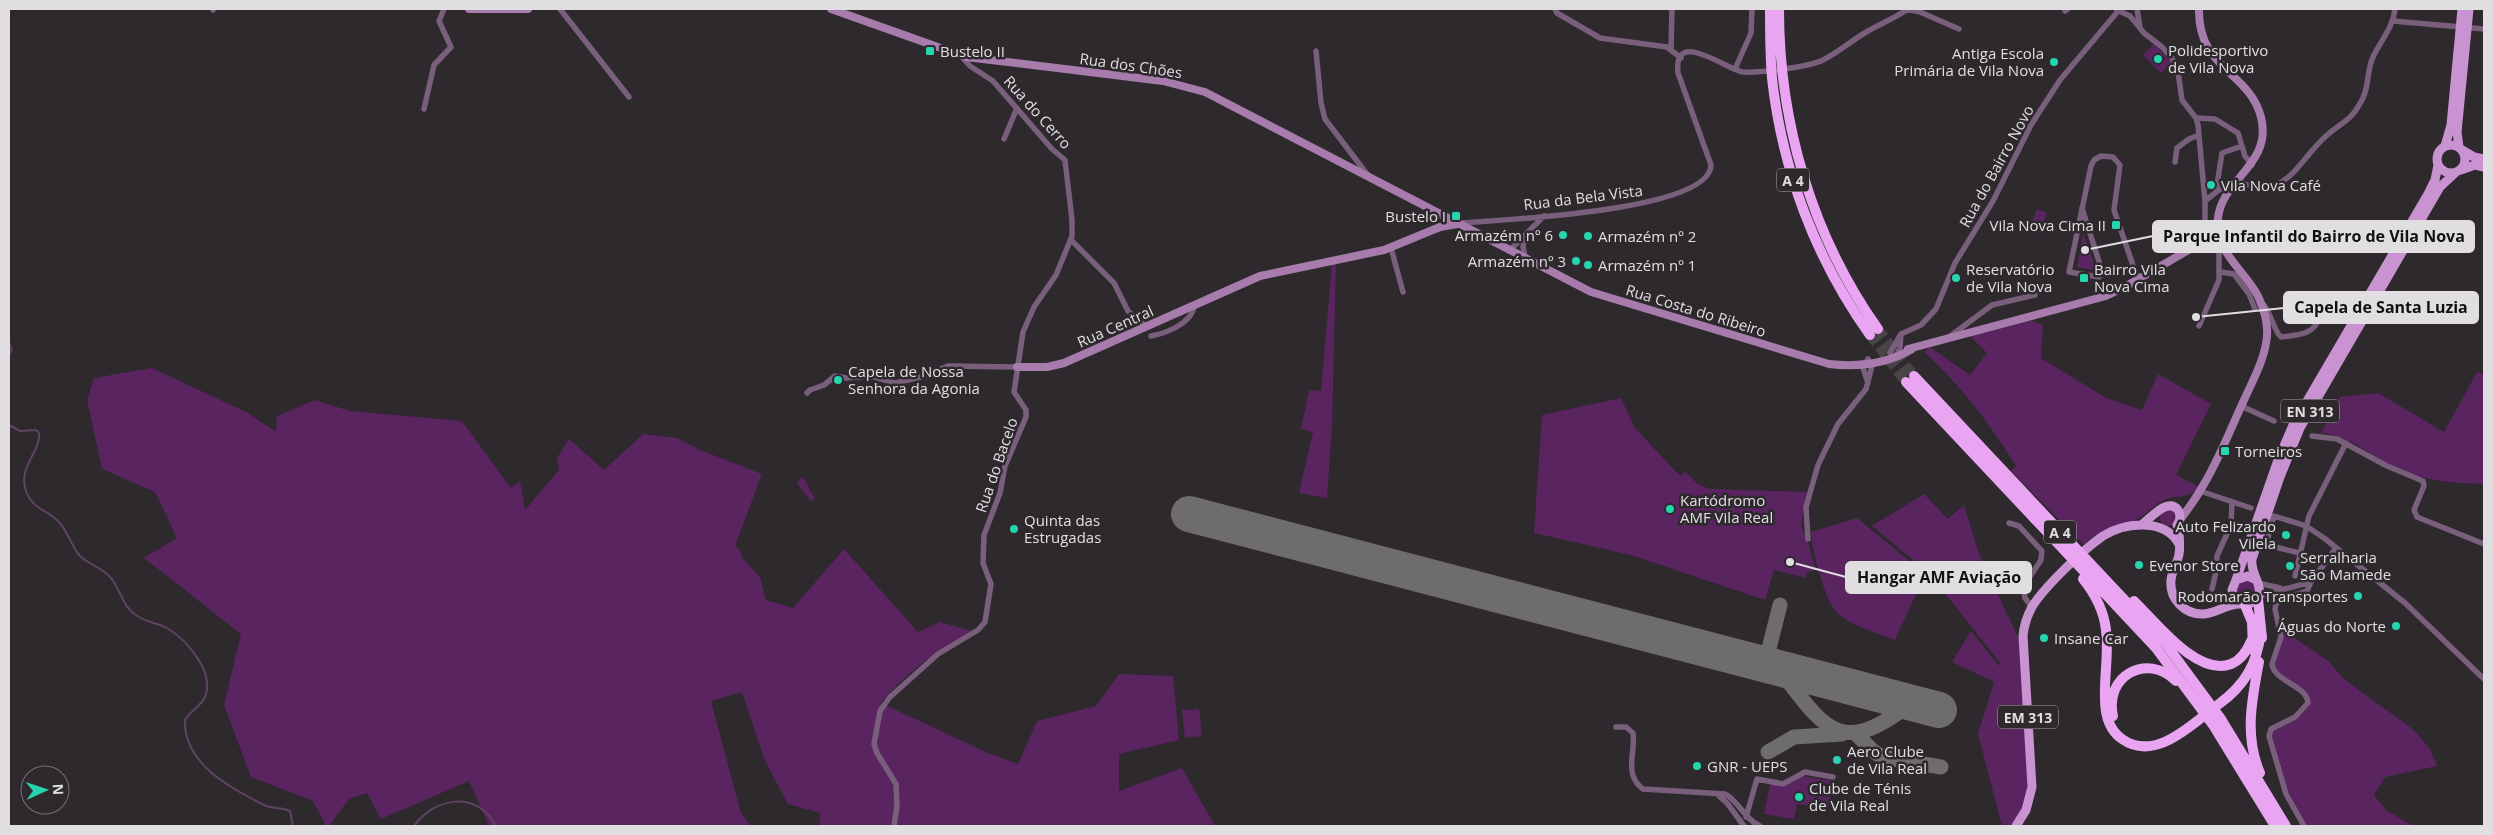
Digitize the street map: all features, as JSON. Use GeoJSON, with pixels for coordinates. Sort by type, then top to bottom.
{"type":"FeatureCollection","features":[{"type":"Feature","properties":{"kind":"highway","name":"A 4"},"geometry":{"type":"LineString","coordinates":[[1770,9],[1772,76],[1777,117],[1790,170],[1822,255],[1848,304],[1874,332],[1832,251],[1811,205],[1802,176],[1788,111],[1781,52],[1779,9]]}},
{"type":"Feature","properties":{"kind":"highway","name":"A 4"},"geometry":{"type":"LineString","coordinates":[[1910,379],[1985,461],[2158,636],[2195,696],[2286,826]]}},
{"type":"Feature","properties":{"kind":"highway"},"geometry":{"type":"LineString","coordinates":[[1985,461],[2043,509],[2121,588],[2197,660],[2216,666],[2235,662],[2248,648],[2257,631]]}},
{"type":"Feature","properties":{"kind":"highway"},"geometry":{"type":"LineString","coordinates":[[1985,461],[2087,584],[2097,600],[2104,619],[2107,638],[2106,712],[2114,731],[2125,740],[2143,746],[2162,743],[2175,736],[2226,699],[2240,686],[2253,667],[2258,598]]}},
{"type":"Feature","properties":{"kind":"highway"},"geometry":{"type":"LineString","coordinates":[[2243,604],[2251,616],[2262,646],[2250,711],[2251,743],[2258,770],[2291,826]]}},
{"type":"Feature","properties":{"kind":"highway"},"geometry":{"type":"LineString","coordinates":[[2195,696],[2170,675],[2158,669],[2144,668],[2132,672],[2120,681],[2113,694],[2112,708],[2120,728],[2132,737],[2154,739],[2170,733],[2217,700],[2237,681],[2251,655],[2257,631]]}},
{"type":"Feature","properties":{"kind":"highway","name":"A 4"},"geometry":{"type":"LineString","coordinates":[[2214,724],[2273,826]]}},
{"type":"Feature","properties":{"kind":"main road"},"geometry":{"type":"LineString","coordinates":[[468,9],[528,9]]}},
{"type":"Feature","properties":{"kind":"main road","name":"Rua dos Chões"},"geometry":{"type":"LineString","coordinates":[[831,9],[960,56],[1158,80],[1188,87],[1228,103],[1471,231]]}},
{"type":"Feature","properties":{"kind":"main road"},"geometry":{"type":"LineString","coordinates":[[2200,9],[2201,32],[2209,52],[2248,93],[2260,114],[2262,134],[2260,146],[2252,165],[2237,181],[2221,206],[2215,245]]}},
{"type":"Feature","properties":{"kind":"main road","name":"EN 313"},"geometry":{"type":"LineString","coordinates":[[2225,606],[2278,460],[2293,425],[2436,177],[2438,152],[2445,146],[2451,126],[2462,9]]}},
{"type":"Feature","properties":{"kind":"main road"},"geometry":{"type":"LineString","coordinates":[[2458,171],[2465,162],[2457,132],[2469,9]]}},
{"type":"Feature","properties":{"kind":"main road"},"geometry":{"type":"LineString","coordinates":[[2445,146],[2451,144],[2474,157],[2484,159]]}},
{"type":"Feature","properties":{"kind":"main road"},"geometry":{"type":"LineString","coordinates":[[2438,165],[2447,173],[2472,166],[2484,166]]}},
{"type":"Feature","properties":{"kind":"main road","name":"EN 313"},"geometry":{"type":"LineString","coordinates":[[2258,598],[2257,582],[2251,564],[2254,549],[2300,428],[2440,187],[2458,171]]}},
{"type":"Feature","properties":{"kind":"main road"},"geometry":{"type":"LineString","coordinates":[[1431,230],[1438,224],[1440,215]]}},
{"type":"Feature","properties":{"kind":"main road"},"geometry":{"type":"LineString","coordinates":[[2194,246],[2205,230],[2215,225],[2218,220]]}},
{"type":"Feature","properties":{"kind":"main road","name":"Rua Central"},"geometry":{"type":"LineString","coordinates":[[1017,367],[1047,367],[1064,363],[1260,276],[1391,248],[1431,230],[1457,224]]}},
{"type":"Feature","properties":{"kind":"main road"},"geometry":{"type":"LineString","coordinates":[[2205,230],[2218,234]]}},
{"type":"Feature","properties":{"kind":"main road"},"geometry":{"type":"LineString","coordinates":[[2163,528],[2172,528],[2179,521],[2200,491],[2241,406],[2265,349],[2266,324],[2261,302],[2253,287],[2215,245],[2205,230]]}},
{"type":"Feature","properties":{"kind":"main road","name":"Rua Costa do Ribeiro"},"geometry":{"type":"LineString","coordinates":[[1471,231],[1526,260],[1603,296],[1816,361],[1854,366],[1866,364],[1897,351],[1912,349],[2100,298],[2138,280],[2194,246]]}},
{"type":"Feature","properties":{"kind":"main road"},"geometry":{"type":"LineString","coordinates":[[2194,246],[2215,245]]}},
{"type":"Feature","properties":{"kind":"main road","name":"Rua Costa do Ribeiro"},"geometry":{"type":"LineString","coordinates":[[1838,364],[1866,364]]}},
{"type":"Feature","properties":{"kind":"main road"},"geometry":{"type":"LineString","coordinates":[[2179,544],[2157,521],[2157,514],[2164,506],[2183,505],[2194,498]]}},
{"type":"Feature","properties":{"kind":"main road"},"geometry":{"type":"LineString","coordinates":[[2171,506],[2177,510],[2179,521],[2178,556],[2171,582],[2176,600],[2185,609],[2196,614],[2210,613],[2225,606],[2243,604],[2258,598]]}},
{"type":"Feature","properties":{"kind":"main road","name":"EM 313"},"geometry":{"type":"LineString","coordinates":[[2141,525],[2157,514]]}},
{"type":"Feature","properties":{"kind":"main road","name":"EM 313"},"geometry":{"type":"LineString","coordinates":[[2016,826],[2026,810],[2032,788],[2023,636],[2026,620],[2032,607],[2093,544],[2111,532],[2141,525],[2163,528]]}},
{"type":"Feature","properties":{"kind":"main road"},"geometry":{"type":"LineString","coordinates":[[2236,580],[2248,576],[2257,582]]}},
{"type":"Feature","properties":{"kind":"main road"},"geometry":{"type":"LineString","coordinates":[[2232,590],[2234,598],[2243,604]]}},
{"type":"Feature","properties":{"kind":"street"},"geometry":{"type":"LineString","coordinates":[[424,109],[434,65],[451,47],[439,21],[444,9]]}},
{"type":"Feature","properties":{"kind":"street"},"geometry":{"type":"LineString","coordinates":[[560,9],[629,97]]}},
{"type":"Feature","properties":{"kind":"street"},"geometry":{"type":"LineString","coordinates":[[1555,9],[1557,14],[1600,38],[1671,49],[1681,58],[1688,52],[1696,52],[1743,72],[1814,64],[1826,59],[1868,31],[1894,19],[1908,9],[1920,12],[1959,29]]}},
{"type":"Feature","properties":{"kind":"street"},"geometry":{"type":"LineString","coordinates":[[1671,49],[1672,9]]}},
{"type":"Feature","properties":{"kind":"street"},"geometry":{"type":"LineString","coordinates":[[1735,70],[1751,34],[1752,9]]}},
{"type":"Feature","properties":{"kind":"street"},"geometry":{"type":"LineString","coordinates":[[2117,9],[2128,15],[2172,58],[2178,72],[2182,100],[2196,118],[2199,135],[2205,201],[2205,230]]}},
{"type":"Feature","properties":{"kind":"street","name":"Rua do Bairro Novo"},"geometry":{"type":"LineString","coordinates":[[1897,351],[1901,334],[1921,325],[1936,309],[1955,264],[1993,201],[2031,125],[2060,80],[2117,9]]}},
{"type":"Feature","properties":{"kind":"street"},"geometry":{"type":"LineString","coordinates":[[2137,9],[2140,27]]}},
{"type":"Feature","properties":{"kind":"street"},"geometry":{"type":"LineString","coordinates":[[2237,181],[2260,187],[2283,183],[2298,169],[2327,135],[2347,121],[2366,91],[2371,62],[2394,21],[2395,9]]}},
{"type":"Feature","properties":{"kind":"street"},"geometry":{"type":"LineString","coordinates":[[2394,21],[2484,29]]}},
{"type":"Feature","properties":{"kind":"street"},"geometry":{"type":"LineString","coordinates":[[1316,52],[1321,103],[1326,119],[1370,178]]}},
{"type":"Feature","properties":{"kind":"street","name":"Rua do Cerro"},"geometry":{"type":"LineString","coordinates":[[960,56],[970,66],[993,81],[1052,149],[1066,162],[1072,220],[1071,240],[1054,278],[1031,314],[1021,340],[1017,367]]}},
{"type":"Feature","properties":{"kind":"street","name":"Rua da Bela Vista"},"geometry":{"type":"LineString","coordinates":[[1457,224],[1645,203],[1692,188],[1708,174],[1711,167],[1710,159],[1678,73],[1681,58]]}},
{"type":"Feature","properties":{"kind":"street"},"geometry":{"type":"LineString","coordinates":[[1004,139],[1017,108]]}},
{"type":"Feature","properties":{"kind":"street"},"geometry":{"type":"LineString","coordinates":[[2196,118],[2210,118],[2219,121],[2239,134],[2246,158],[2252,165]]}},
{"type":"Feature","properties":{"kind":"street"},"geometry":{"type":"LineString","coordinates":[[2175,162],[2177,148],[2189,139],[2199,135]]}},
{"type":"Feature","properties":{"kind":"street"},"geometry":{"type":"LineString","coordinates":[[2216,191],[2222,153],[2242,146]]}},
{"type":"Feature","properties":{"kind":"street"},"geometry":{"type":"LineString","coordinates":[[2082,208],[2102,271],[2102,276],[2098,278],[2069,272],[2082,208],[2093,162],[2101,156],[2115,158],[2120,163],[2121,170],[2114,210],[2138,280]]}},
{"type":"Feature","properties":{"kind":"street"},"geometry":{"type":"LineString","coordinates":[[2205,201],[2222,188],[2231,189]]}},
{"type":"Feature","properties":{"kind":"street"},"geometry":{"type":"LineString","coordinates":[[1509,251],[1526,235],[1533,225],[1546,215]]}},
{"type":"Feature","properties":{"kind":"street"},"geometry":{"type":"LineString","coordinates":[[1526,235],[1523,247],[1526,260]]}},
{"type":"Feature","properties":{"kind":"street"},"geometry":{"type":"LineString","coordinates":[[1071,240],[1114,283],[1128,310],[1147,327]]}},
{"type":"Feature","properties":{"kind":"street"},"geometry":{"type":"LineString","coordinates":[[2199,326],[2218,284],[2220,272],[2215,245]]}},
{"type":"Feature","properties":{"kind":"street"},"geometry":{"type":"LineString","coordinates":[[1391,248],[1403,292]]}},
{"type":"Feature","properties":{"kind":"street"},"geometry":{"type":"LineString","coordinates":[[2220,272],[2234,274],[2249,294],[2255,309]]}},
{"type":"Feature","properties":{"kind":"street"},"geometry":{"type":"LineString","coordinates":[[1947,339],[1989,306],[2035,295]]}},
{"type":"Feature","properties":{"kind":"street"},"geometry":{"type":"LineString","coordinates":[[2261,302],[2271,315],[2277,334],[2281,337],[2310,332],[2317,327],[2320,317]]}},
{"type":"Feature","properties":{"kind":"street"},"geometry":{"type":"LineString","coordinates":[[1152,336],[1174,328],[1191,316],[1194,306]]}},
{"type":"Feature","properties":{"kind":"street"},"geometry":{"type":"LineString","coordinates":[[1808,539],[1806,507],[1820,460],[1838,424],[1868,383],[1866,364]]}},
{"type":"Feature","properties":{"kind":"street","name":"Rua Central"},"geometry":{"type":"LineString","coordinates":[[807,393],[824,385],[834,376],[845,378],[871,376],[895,383],[921,378],[945,367],[1017,367]]}},
{"type":"Feature","properties":{"kind":"street","name":"Rua do Bacelo"},"geometry":{"type":"LineString","coordinates":[[894,826],[897,806],[896,784],[877,753],[874,744],[879,714],[884,703],[942,651],[978,630],[986,619],[990,584],[983,564],[984,535],[1000,493],[1005,466],[1026,416],[1026,410],[1014,395],[1017,367]]}},
{"type":"Feature","properties":{"kind":"street"},"geometry":{"type":"LineString","coordinates":[[2241,406],[2274,421]]}},
{"type":"Feature","properties":{"kind":"street"},"geometry":{"type":"LineString","coordinates":[[2312,436],[2334,438],[2391,468],[2423,481],[2424,486],[2414,510],[2416,517],[2484,544]]}},
{"type":"Feature","properties":{"kind":"street"},"geometry":{"type":"LineString","coordinates":[[2295,576],[2310,513],[2346,443]]}},
{"type":"Feature","properties":{"kind":"street"},"geometry":{"type":"LineString","coordinates":[[2200,491],[2251,508]]}},
{"type":"Feature","properties":{"kind":"street"},"geometry":{"type":"LineString","coordinates":[[2212,589],[2216,572],[2216,556],[2231,525],[2232,502]]}},
{"type":"Feature","properties":{"kind":"street"},"geometry":{"type":"LineString","coordinates":[[2300,553],[2266,545],[2274,516],[2306,526],[2336,548],[2405,604],[2484,679]]}},
{"type":"Feature","properties":{"kind":"street"},"geometry":{"type":"LineString","coordinates":[[2009,523],[2019,526],[2038,544],[2043,553],[2041,560],[2024,587],[2025,598],[2032,607]]}},
{"type":"Feature","properties":{"kind":"street"},"geometry":{"type":"LineString","coordinates":[[2304,826],[2286,794],[2268,736],[2271,729],[2295,717],[2308,703],[2306,696],[2275,672],[2272,664],[2281,637],[2276,604],[2282,599],[2308,590],[2310,582],[2336,548]]}},
{"type":"Feature","properties":{"kind":"street"},"geometry":{"type":"LineString","coordinates":[[2257,582],[2287,588]]}},
{"type":"Feature","properties":{"kind":"street"},"geometry":{"type":"LineString","coordinates":[[2258,598],[2310,582]]}},
{"type":"Feature","properties":{"kind":"street"},"geometry":{"type":"LineString","coordinates":[[1616,727],[1626,727],[1633,733],[1632,772],[1637,783],[1643,789],[1716,794],[1730,797],[1746,817],[1760,826]]}},
{"type":"Feature","properties":{"kind":"street"},"geometry":{"type":"LineString","coordinates":[[1746,817],[1757,779],[1783,784],[1805,772],[1833,777]]}},
{"type":"Feature","properties":{"kind":"street"},"geometry":{"type":"LineString","coordinates":[[1716,794],[1727,803],[1744,826]]}},
{"type":"Feature","properties":{"kind":"shaded area","name":"Polidesportivo de Vila Nova"},"geometry":{"type":"Polygon","coordinates":[[[2154,44],[2172,62],[2161,73],[2143,55],[2154,44]]]}},
{"type":"Feature","properties":{"kind":"shaded area"},"geometry":{"type":"Polygon","coordinates":[[[2037,209],[2047,213],[2039,233],[2029,228],[2037,209]]]}},
{"type":"Feature","properties":{"kind":"shaded area"},"geometry":{"type":"Polygon","coordinates":[[[2083,233],[2095,266],[2101,270],[2096,275],[2097,271],[2077,267],[2083,233]]]}},
{"type":"Feature","properties":{"kind":"shaded area"},"geometry":{"type":"Polygon","coordinates":[[[1336,263],[1332,426],[1327,498],[1299,493],[1313,432],[1301,429],[1309,390],[1321,391],[1332,264],[1336,263]]]}},
{"type":"Feature","properties":{"kind":"shaded area"},"geometry":{"type":"Polygon","coordinates":[[[2029,320],[2043,325],[2041,358],[2106,398],[2142,410],[2158,374],[2211,404],[2176,475],[2199,487],[2195,491],[2191,494],[2164,500],[2139,518],[2098,535],[2084,545],[2011,471],[2016,466],[1985,419],[1963,392],[1924,352],[1930,347],[1970,375],[1987,353],[1970,336],[2029,320]]]}},
{"type":"Feature","properties":{"kind":"shaded area"},"geometry":{"type":"Polygon","coordinates":[[[152,368],[246,412],[276,432],[277,416],[315,400],[350,411],[462,421],[511,488],[520,481],[525,510],[559,470],[557,458],[569,439],[604,470],[643,434],[677,438],[700,450],[762,474],[735,546],[740,550],[742,558],[760,577],[766,600],[793,608],[844,549],[918,632],[940,622],[972,631],[923,662],[900,682],[881,703],[988,753],[1018,764],[1037,721],[1096,706],[1119,674],[1173,676],[1179,740],[1119,754],[1119,791],[1182,768],[1215,826],[820,826],[820,813],[788,804],[765,761],[742,692],[711,701],[741,813],[751,826],[489,826],[469,781],[381,819],[367,793],[349,799],[329,826],[326,826],[313,801],[251,777],[224,705],[241,634],[144,558],[177,538],[155,492],[102,469],[87,400],[94,378],[152,368]]]}},
{"type":"Feature","properties":{"kind":"shaded area"},"geometry":{"type":"Polygon","coordinates":[[[2477,372],[2484,375],[2484,484],[2449,482],[2405,472],[2350,441],[2331,434],[2321,433],[2340,397],[2378,393],[2444,432],[2477,372]]]}},
{"type":"Feature","properties":{"kind":"shaded area","name":"Kartódromo AMF Vila Real"},"geometry":{"type":"Polygon","coordinates":[[[1621,398],[1635,428],[1680,476],[1685,472],[1699,485],[1711,489],[1807,492],[1801,526],[1816,570],[1807,572],[1806,578],[1774,570],[1765,600],[1631,555],[1534,533],[1542,415],[1621,398]]]}},
{"type":"Feature","properties":{"kind":"shaded area"},"geometry":{"type":"Polygon","coordinates":[[[802,477],[815,497],[811,502],[797,483],[802,477]]]}},
{"type":"Feature","properties":{"kind":"shaded area"},"geometry":{"type":"Polygon","coordinates":[[[1924,494],[1948,519],[1964,505],[1978,551],[2021,644],[2029,779],[2025,802],[2012,826],[2002,826],[1978,734],[1994,682],[1952,662],[1971,631],[1999,666],[2000,663],[1929,573],[1872,526],[1924,494]]]}},
{"type":"Feature","properties":{"kind":"shaded area"},"geometry":{"type":"Polygon","coordinates":[[[2165,510],[2171,510],[2176,515],[2174,524],[2165,526],[2160,521],[2160,515],[2165,510]]]}},
{"type":"Feature","properties":{"kind":"shaded area"},"geometry":{"type":"Polygon","coordinates":[[[1857,518],[1925,574],[1895,640],[1854,624],[1839,615],[1830,603],[1819,572],[1811,532],[1857,518]]]}},
{"type":"Feature","properties":{"kind":"shaded area"},"geometry":{"type":"Polygon","coordinates":[[[2246,581],[2252,584],[2255,590],[2252,596],[2246,599],[2240,596],[2237,590],[2240,584],[2246,581]]]}},
{"type":"Feature","properties":{"kind":"shaded area"},"geometry":{"type":"Polygon","coordinates":[[[2282,629],[2328,661],[2344,679],[2414,730],[2430,749],[2437,766],[2385,777],[2374,795],[2387,811],[2413,826],[2307,826],[2283,781],[2275,757],[2271,732],[2298,717],[2307,709],[2310,703],[2308,696],[2277,672],[2274,666],[2282,629]]]}},
{"type":"Feature","properties":{"kind":"shaded area"},"geometry":{"type":"Polygon","coordinates":[[[1199,709],[1202,736],[1185,738],[1182,710],[1199,709]]]}},
{"type":"Feature","properties":{"kind":"shaded area","name":"Clube de Ténis de Vila Real"},"geometry":{"type":"Polygon","coordinates":[[[1802,776],[1833,781],[1828,809],[1797,804],[1794,819],[1764,814],[1770,784],[1785,786],[1802,776]]]}},
{"type":"Feature","properties":{"kind":"waterway"},"geometry":{"type":"LineString","coordinates":[[9,342],[12,350],[9,354]]}},
{"type":"Feature","properties":{"kind":"waterway"},"geometry":{"type":"LineString","coordinates":[[9,425],[20,431],[36,430],[39,433],[39,440],[26,468],[24,484],[27,494],[33,503],[58,521],[80,556],[104,571],[111,578],[132,612],[175,633],[183,640],[203,667],[207,687],[205,697],[185,720],[186,735],[200,761],[211,772],[237,791],[267,806],[290,811],[293,826]]}},
{"type":"Feature","properties":{"kind":"waterway"},"geometry":{"type":"LineString","coordinates":[[414,826],[433,809],[444,804],[456,802],[478,807],[488,814],[496,826]]}},
{"type":"Feature","properties":{"kind":"taxiway"},"geometry":{"type":"LineString","coordinates":[[1765,664],[1780,605]]}},
{"type":"Feature","properties":{"kind":"taxiway"},"geometry":{"type":"LineString","coordinates":[[1778,668],[1822,721],[1835,729],[1850,733],[1867,730],[1887,720],[1911,703]]}},
{"type":"Feature","properties":{"kind":"taxiway"},"geometry":{"type":"LineString","coordinates":[[1768,752],[1794,737],[1842,734]]}},
{"type":"Feature","properties":{"kind":"taxiway"},"geometry":{"type":"LineString","coordinates":[[1856,734],[1882,757],[1941,767]]}},
{"type":"Feature","properties":{"kind":"runway"},"geometry":{"type":"LineString","coordinates":[[1189,514],[1939,710]]}},
{"type":"Feature","properties":{"kind":"tunnel"},"geometry":{"type":"LineString","coordinates":[[1878,329],[1914,376]]}},
{"type":"Feature","properties":{"kind":"tunnel"},"geometry":{"type":"LineString","coordinates":[[1870,335],[1906,382]]}},
{"type":"Feature","properties":{"kind":"place","name":"Bustelo II"},"geometry":{"type":"Point","coordinates":[930,51]}},
{"type":"Feature","properties":{"kind":"place","name":"Polidesportivo de Vila Nova"},"geometry":{"type":"Point","coordinates":[2158,59]}},
{"type":"Feature","properties":{"kind":"place","name":"Antiga Escola Primária de Vila Nova"},"geometry":{"type":"Point","coordinates":[2054,62]}},
{"type":"Feature","properties":{"kind":"place","name":"Vila Nova Café"},"geometry":{"type":"Point","coordinates":[2211,185]}},
{"type":"Feature","properties":{"kind":"place","name":"Bustelo I"},"geometry":{"type":"Point","coordinates":[1456,216]}},
{"type":"Feature","properties":{"kind":"place","name":"Vila Nova Cima II"},"geometry":{"type":"Point","coordinates":[2116,225]}},
{"type":"Feature","properties":{"kind":"place","name":"Armazém nº 6"},"geometry":{"type":"Point","coordinates":[1563,235]}},
{"type":"Feature","properties":{"kind":"place","name":"Armazém nº 2"},"geometry":{"type":"Point","coordinates":[1588,236]}},
{"type":"Feature","properties":{"kind":"place","name":"Parque Infantil do Bairro de Vila Nova"},"geometry":{"type":"Point","coordinates":[2085,250]}},
{"type":"Feature","properties":{"kind":"place","name":"Armazém nº 3"},"geometry":{"type":"Point","coordinates":[1576,261]}},
{"type":"Feature","properties":{"kind":"place","name":"Armazém nº 1"},"geometry":{"type":"Point","coordinates":[1588,265]}},
{"type":"Feature","properties":{"kind":"place","name":"Reservatório de Vila Nova"},"geometry":{"type":"Point","coordinates":[1956,278]}},
{"type":"Feature","properties":{"kind":"place","name":"Bairro Vila Nova Cima"},"geometry":{"type":"Point","coordinates":[2084,278]}},
{"type":"Feature","properties":{"kind":"place","name":"Capela de Santa Luzia"},"geometry":{"type":"Point","coordinates":[2196,317]}},
{"type":"Feature","properties":{"kind":"place","name":"Capela de Nossa Senhora da Agonia"},"geometry":{"type":"Point","coordinates":[838,380]}},
{"type":"Feature","properties":{"kind":"place","name":"Torneiros"},"geometry":{"type":"Point","coordinates":[2225,451]}},
{"type":"Feature","properties":{"kind":"place","name":"Kartódromo AMF Vila Real"},"geometry":{"type":"Point","coordinates":[1670,509]}},
{"type":"Feature","properties":{"kind":"place","name":"Quinta das Estrugadas"},"geometry":{"type":"Point","coordinates":[1014,529]}},
{"type":"Feature","properties":{"kind":"place","name":"Auto Felizardo Vilela"},"geometry":{"type":"Point","coordinates":[2286,535]}},
{"type":"Feature","properties":{"kind":"place","name":"Hangar AMF Aviação"},"geometry":{"type":"Point","coordinates":[1790,562]}},
{"type":"Feature","properties":{"kind":"place","name":"Evenor Store"},"geometry":{"type":"Point","coordinates":[2139,565]}},
{"type":"Feature","properties":{"kind":"place","name":"Serralharia São Mamede"},"geometry":{"type":"Point","coordinates":[2290,566]}},
{"type":"Feature","properties":{"kind":"place","name":"Rodomarão Transportes"},"geometry":{"type":"Point","coordinates":[2358,596]}},
{"type":"Feature","properties":{"kind":"place","name":"Águas do Norte"},"geometry":{"type":"Point","coordinates":[2396,626]}},
{"type":"Feature","properties":{"kind":"place","name":"Insane Car"},"geometry":{"type":"Point","coordinates":[2044,638]}},
{"type":"Feature","properties":{"kind":"place","name":"Aero Clube de Vila Real"},"geometry":{"type":"Point","coordinates":[1837,760]}},
{"type":"Feature","properties":{"kind":"place","name":"GNR - UEPS"},"geometry":{"type":"Point","coordinates":[1697,766]}},
{"type":"Feature","properties":{"kind":"place","name":"Clube de Ténis de Vila Real"},"geometry":{"type":"Point","coordinates":[1799,797]}}]}
